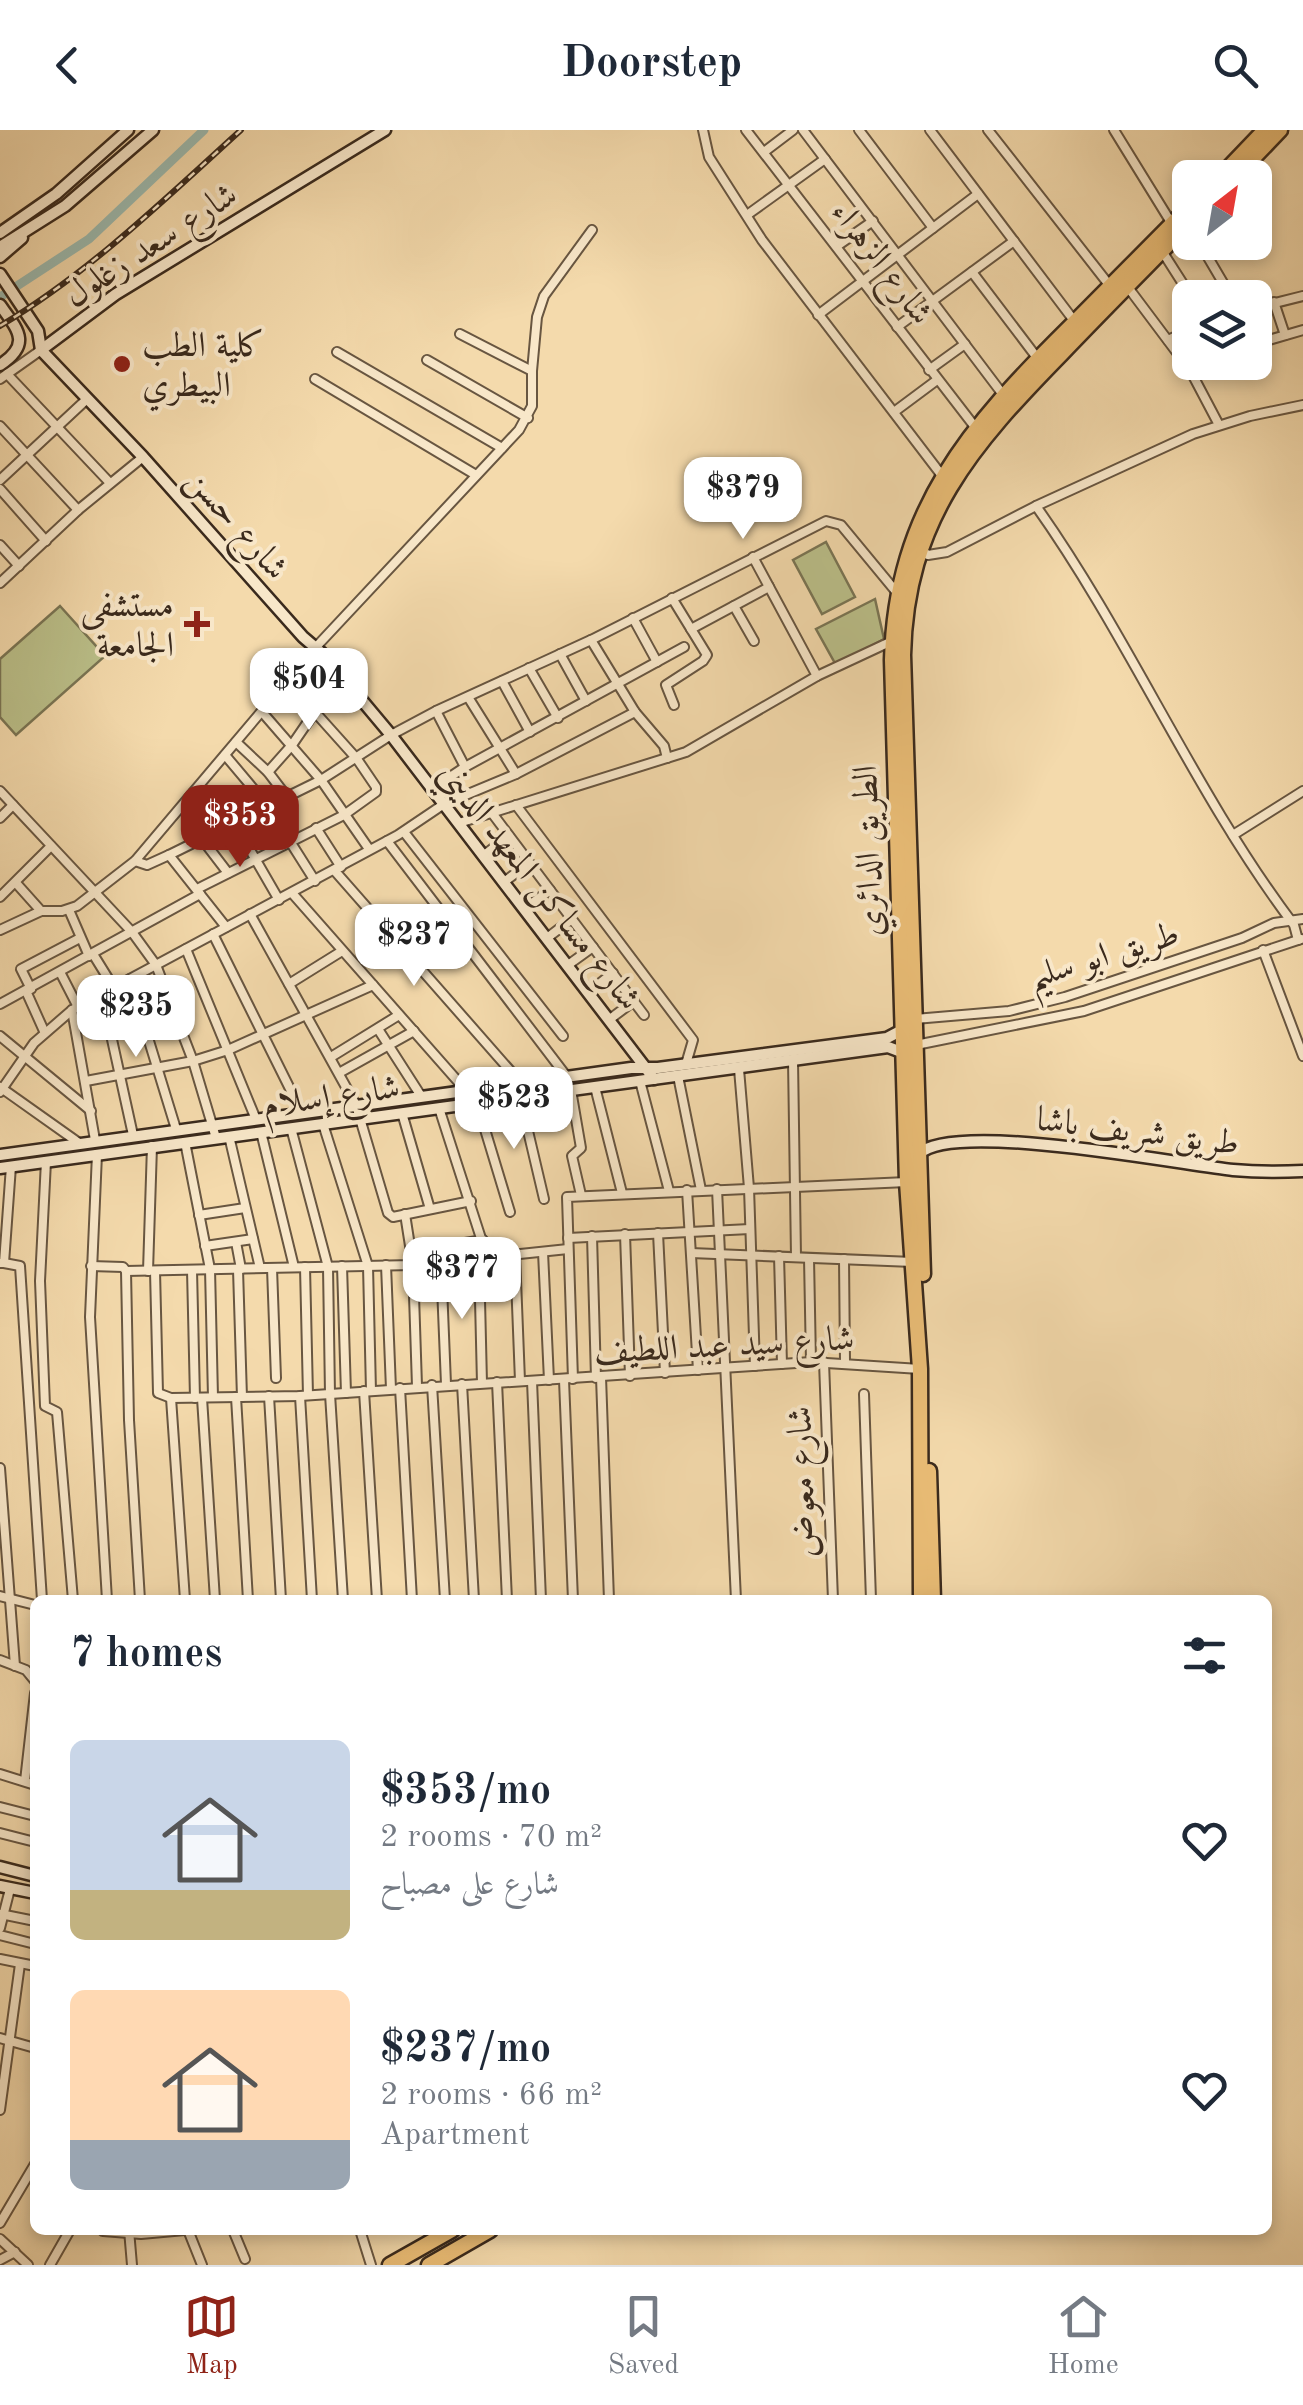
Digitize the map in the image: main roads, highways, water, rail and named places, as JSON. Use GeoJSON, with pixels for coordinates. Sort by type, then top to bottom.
{"type":"FeatureCollection","features":[{"type":"Feature","properties":{"kind":"highway"},"geometry":{"type":"LineString","coordinates":[[1236,160],[1265,130]]}},
{"type":"Feature","properties":{"kind":"highway"},"geometry":{"type":"LineString","coordinates":[[1251,160],[1280,130]]}},
{"type":"Feature","properties":{"kind":"highway","name":"الطريق الدائري"},"geometry":{"type":"LineString","coordinates":[[906,914],[892,641],[902,586],[937,509],[966,460],[1038,359],[1110,286],[1172,236]]}},
{"type":"Feature","properties":{"kind":"highway","name":"الطريق الدائري"},"geometry":{"type":"LineString","coordinates":[[914,559],[915,534],[943,477],[975,427],[1172,239]]}},
{"type":"Feature","properties":{"kind":"highway","name":"الطريق الدائري"},"geometry":{"type":"LineString","coordinates":[[902,586],[906,942],[920,1369],[921,1595]]}},
{"type":"Feature","properties":{"kind":"highway","name":"الطريق الدائري"},"geometry":{"type":"LineString","coordinates":[[911,1050],[920,1154],[914,1187],[933,1595]]}},
{"type":"Feature","properties":{"kind":"highway"},"geometry":{"type":"LineString","coordinates":[[390,2265],[434,2235]]}},
{"type":"Feature","properties":{"kind":"highway"},"geometry":{"type":"LineString","coordinates":[[429,2265],[481,2235]]}},
{"type":"Feature","properties":{"kind":"waterway"},"geometry":{"type":"LineString","coordinates":[[0,297],[89,239],[204,130]]}},
{"type":"Feature","properties":{"kind":"railway"},"geometry":{"type":"LineString","coordinates":[[0,326],[95,259],[241,130]]}},
{"type":"Feature","properties":{"kind":"place","name":"كلية الطب البيطري"},"geometry":{"type":"Point","coordinates":[122,364]}},
{"type":"Feature","properties":{"kind":"place","name":"مستشفى الجامعة"},"geometry":{"type":"Point","coordinates":[197,624]}}]}
